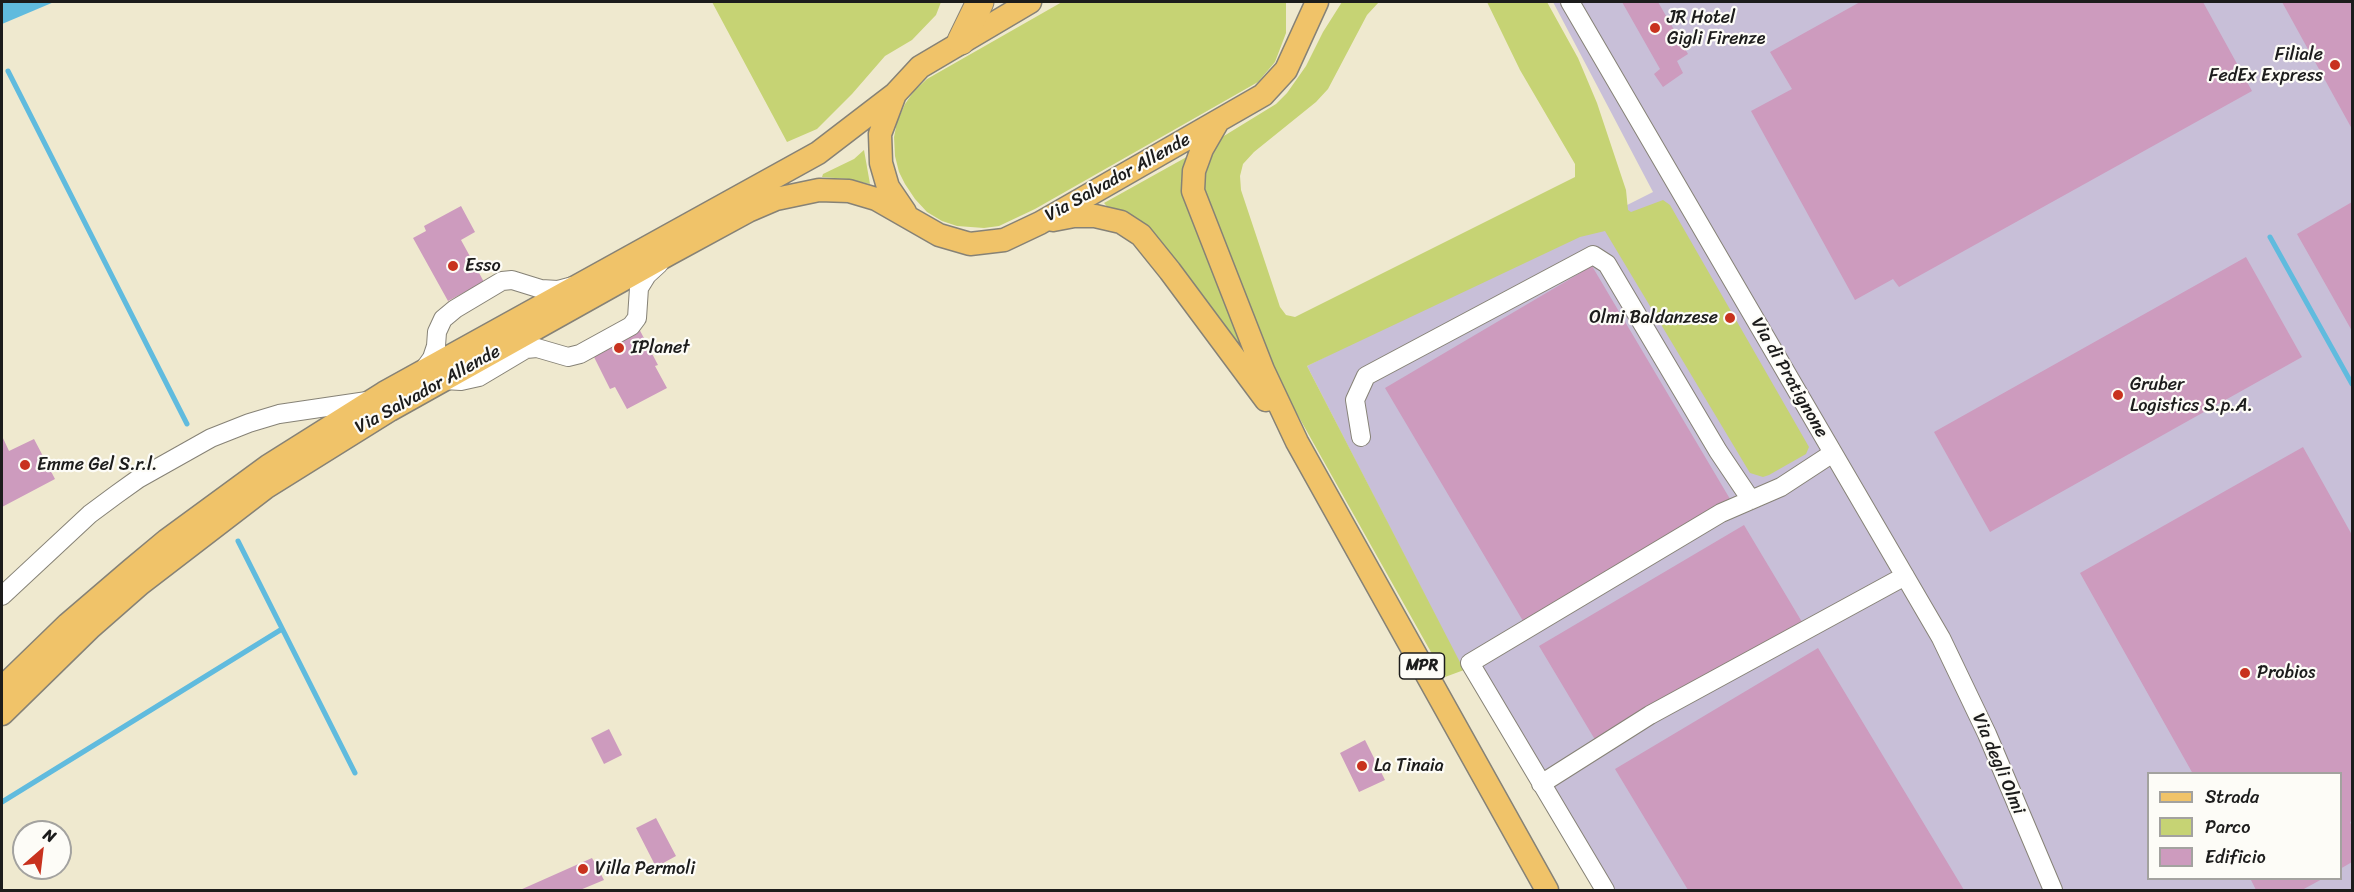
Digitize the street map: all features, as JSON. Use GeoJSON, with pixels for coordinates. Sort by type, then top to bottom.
{"type":"FeatureCollection","features":[{"type":"Feature","properties":{"kind":"highway"},"geometry":{"type":"LineString","coordinates":[[961,41],[980,2]]}},
{"type":"Feature","properties":{"kind":"main road","name":"Via Salvador Allende"},"geometry":{"type":"LineString","coordinates":[[2,688],[68,624],[167,540],[268,466],[369,401],[818,153],[895,94],[920,67],[1030,2]]}},
{"type":"Feature","properties":{"kind":"main road","name":"Via Salvador Allende"},"geometry":{"type":"LineString","coordinates":[[1297,43],[1300,2]]}},
{"type":"Feature","properties":{"kind":"main road","name":"Via Salvador Allende"},"geometry":{"type":"LineString","coordinates":[[2,714],[90,627],[197,539],[265,488],[325,449],[443,380],[748,211],[776,199],[810,192],[849,191],[876,199],[939,235],[970,244],[1004,240],[1040,223],[1263,95],[1286,70],[1317,2]]}},
{"type":"Feature","properties":{"kind":"main road","name":"Via Salvador Allende"},"geometry":{"type":"LineString","coordinates":[[895,94],[880,134],[881,163],[888,187],[909,218]]}},
{"type":"Feature","properties":{"kind":"main road","name":"MPR"},"geometry":{"type":"LineString","coordinates":[[1218,122],[1202,149],[1194,171],[1193,191],[1263,370],[1298,442],[1547,891]]}},
{"type":"Feature","properties":{"kind":"main road","name":"MPR"},"geometry":{"type":"LineString","coordinates":[[1040,223],[1074,216],[1095,216],[1121,222],[1141,235],[1298,442]]}},
{"type":"Feature","properties":{"kind":"street","name":"Via di Pratignone"},"geometry":{"type":"LineString","coordinates":[[1570,3],[1941,638]]}},
{"type":"Feature","properties":{"kind":"street"},"geometry":{"type":"LineString","coordinates":[[443,380],[461,381],[479,377],[526,349],[537,348],[568,357],[580,354],[631,326],[637,318],[639,288],[647,275],[669,254]]}},
{"type":"Feature","properties":{"kind":"street"},"geometry":{"type":"LineString","coordinates":[[1361,437],[1355,400],[1366,376],[1593,255],[1607,264],[1718,451],[1751,500]]}},
{"type":"Feature","properties":{"kind":"street"},"geometry":{"type":"LineString","coordinates":[[422,372],[432,358],[437,332],[443,319],[455,309],[502,281],[512,280],[542,289],[558,290],[578,284]]}},
{"type":"Feature","properties":{"kind":"street","name":"Via Salvador Allende"},"geometry":{"type":"LineString","coordinates":[[2,596],[90,514],[138,479],[211,438],[279,414],[369,401]]}},
{"type":"Feature","properties":{"kind":"street"},"geometry":{"type":"LineString","coordinates":[[1605,891],[1470,663],[1721,513],[1781,488],[1833,453]]}},
{"type":"Feature","properties":{"kind":"street"},"geometry":{"type":"LineString","coordinates":[[1541,784],[1650,715],[1905,576]]}},
{"type":"Feature","properties":{"kind":"street","name":"Via degli Olmi"},"geometry":{"type":"LineString","coordinates":[[1941,638],[1987,734],[2053,891]]}},
{"type":"Feature","properties":{"kind":"shaded area"},"geometry":{"type":"Polygon","coordinates":[[[1553,2],[2352,2],[2352,890],[1595,890],[1458,660],[1307,366],[1653,192],[1553,2]]]}},
{"type":"Feature","properties":{"kind":"green space"},"geometry":{"type":"Polygon","coordinates":[[[712,2],[941,2],[936,15],[912,40],[885,56],[817,129],[787,142],[712,2]]]}},
{"type":"Feature","properties":{"kind":"green space"},"geometry":{"type":"Polygon","coordinates":[[[1062,2],[1286,2],[1286,33],[1275,62],[1258,82],[1035,209],[999,226],[984,228],[957,226],[942,221],[927,212],[915,199],[899,172],[894,137],[897,122],[905,104],[914,91],[927,79],[1062,2]]]}},
{"type":"Feature","properties":{"kind":"green space"},"geometry":{"type":"Polygon","coordinates":[[[1342,2],[1379,2],[1367,15],[1328,89],[1316,102],[1254,152],[1243,164],[1240,176],[1241,190],[1280,307],[1286,315],[1295,317],[1575,177],[1575,164],[1520,70],[1487,2],[1547,2],[1578,58],[1597,103],[1626,190],[1628,210],[1631,212],[1663,200],[1670,205],[1809,447],[1806,454],[1769,475],[1763,477],[1750,473],[1605,231],[1580,237],[1307,366],[1464,670],[1445,677],[1278,380],[1202,190],[1205,165],[1219,139],[1276,104],[1287,93],[1306,66],[1323,32],[1342,2]]]}},
{"type":"Feature","properties":{"kind":"green space"},"geometry":{"type":"Polygon","coordinates":[[[864,150],[870,184],[822,177],[823,174],[854,159],[864,150]]]}},
{"type":"Feature","properties":{"kind":"green space"},"geometry":{"type":"Polygon","coordinates":[[[1192,154],[1259,375],[1104,203],[1192,154]]]}},
{"type":"Feature","properties":{"kind":"water"},"geometry":{"type":"Polygon","coordinates":[[[2,2],[54,2],[2,24],[2,2]]]}},
{"type":"Feature","properties":{"kind":"building","name":"JR Hotel Gigli Firenze"},"geometry":{"type":"Polygon","coordinates":[[[1622,2],[1658,2],[1688,54],[1677,61],[1683,73],[1663,87],[1654,74],[1660,69],[1622,2]]]}},
{"type":"Feature","properties":{"kind":"building"},"geometry":{"type":"Polygon","coordinates":[[[1860,2],[2203,2],[2252,91],[1899,287],[1893,279],[1855,300],[1751,111],[1792,89],[1770,52],[1860,2]]]}},
{"type":"Feature","properties":{"kind":"building","name":"Filiale FedEx Express"},"geometry":{"type":"Polygon","coordinates":[[[2282,2],[2352,2],[2352,129],[2282,2]]]}},
{"type":"Feature","properties":{"kind":"building"},"geometry":{"type":"Polygon","coordinates":[[[2352,202],[2352,331],[2297,234],[2352,202]]]}},
{"type":"Feature","properties":{"kind":"building"},"geometry":{"type":"Polygon","coordinates":[[[461,206],[475,232],[461,240],[484,282],[448,301],[413,238],[426,231],[424,226],[461,206]]]}},
{"type":"Feature","properties":{"kind":"building","name":"Gruber Logistics S.p.A."},"geometry":{"type":"Polygon","coordinates":[[[2246,257],[2302,357],[1990,532],[1934,432],[2246,257]]]}},
{"type":"Feature","properties":{"kind":"building"},"geometry":{"type":"Polygon","coordinates":[[[1592,266],[1730,499],[1523,621],[1385,388],[1592,266]]]}},
{"type":"Feature","properties":{"kind":"building"},"geometry":{"type":"Polygon","coordinates":[[[635,321],[667,388],[627,409],[615,387],[610,389],[588,345],[635,321]]]}},
{"type":"Feature","properties":{"kind":"building","name":"Emme Gel S.r.l."},"geometry":{"type":"Polygon","coordinates":[[[2,436],[9,451],[34,439],[55,479],[2,507],[2,436]]]}},
{"type":"Feature","properties":{"kind":"building","name":"Probios"},"geometry":{"type":"Polygon","coordinates":[[[2303,447],[2352,535],[2352,821],[2350,822],[2352,862],[2342,868],[2342,772],[2192,772],[2080,573],[2303,447]]]}},
{"type":"Feature","properties":{"kind":"building"},"geometry":{"type":"Polygon","coordinates":[[[1744,525],[1802,622],[1597,743],[1539,646],[1744,525]]]}},
{"type":"Feature","properties":{"kind":"building"},"geometry":{"type":"Polygon","coordinates":[[[1818,648],[1964,890],[1688,890],[1615,769],[1818,648]]]}},
{"type":"Feature","properties":{"kind":"building"},"geometry":{"type":"Polygon","coordinates":[[[609,729],[622,755],[604,764],[591,738],[609,729]]]}},
{"type":"Feature","properties":{"kind":"building","name":"La Tinaia"},"geometry":{"type":"Polygon","coordinates":[[[1365,740],[1385,780],[1359,792],[1340,753],[1365,740]]]}},
{"type":"Feature","properties":{"kind":"building"},"geometry":{"type":"Polygon","coordinates":[[[656,818],[676,856],[656,867],[636,828],[656,818]]]}},
{"type":"Feature","properties":{"kind":"building","name":"Villa Permoli"},"geometry":{"type":"Polygon","coordinates":[[[592,858],[604,880],[580,890],[520,890],[592,858]]]}},
{"type":"Feature","properties":{"kind":"building"},"geometry":{"type":"Polygon","coordinates":[[[2251,880],[2320,880],[2302,890],[2256,890],[2251,880]]]}},
{"type":"Feature","properties":{"kind":"waterway"},"geometry":{"type":"LineString","coordinates":[[8,71],[187,424]]}},
{"type":"Feature","properties":{"kind":"waterway"},"geometry":{"type":"LineString","coordinates":[[2270,237],[2352,384]]}},
{"type":"Feature","properties":{"kind":"waterway"},"geometry":{"type":"LineString","coordinates":[[238,541],[355,773]]}},
{"type":"Feature","properties":{"kind":"waterway"},"geometry":{"type":"LineString","coordinates":[[2,802],[282,629]]}},
{"type":"Feature","properties":{"kind":"place","name":"JR Hotel Gigli Firenze"},"geometry":{"type":"Point","coordinates":[1655,28]}},
{"type":"Feature","properties":{"kind":"place","name":"Filiale FedEx Express"},"geometry":{"type":"Point","coordinates":[2335,65]}},
{"type":"Feature","properties":{"kind":"place","name":"Esso"},"geometry":{"type":"Point","coordinates":[453,266]}},
{"type":"Feature","properties":{"kind":"place","name":"Olmi Baldanzese"},"geometry":{"type":"Point","coordinates":[1730,318]}},
{"type":"Feature","properties":{"kind":"place","name":"IPlanet"},"geometry":{"type":"Point","coordinates":[619,348]}},
{"type":"Feature","properties":{"kind":"place","name":"Gruber Logistics S.p.A."},"geometry":{"type":"Point","coordinates":[2118,395]}},
{"type":"Feature","properties":{"kind":"place","name":"Emme Gel S.r.l."},"geometry":{"type":"Point","coordinates":[25,465]}},
{"type":"Feature","properties":{"kind":"place","name":"Probios"},"geometry":{"type":"Point","coordinates":[2245,673]}},
{"type":"Feature","properties":{"kind":"place","name":"La Tinaia"},"geometry":{"type":"Point","coordinates":[1362,766]}},
{"type":"Feature","properties":{"kind":"place","name":"Villa Permoli"},"geometry":{"type":"Point","coordinates":[583,869]}}]}
